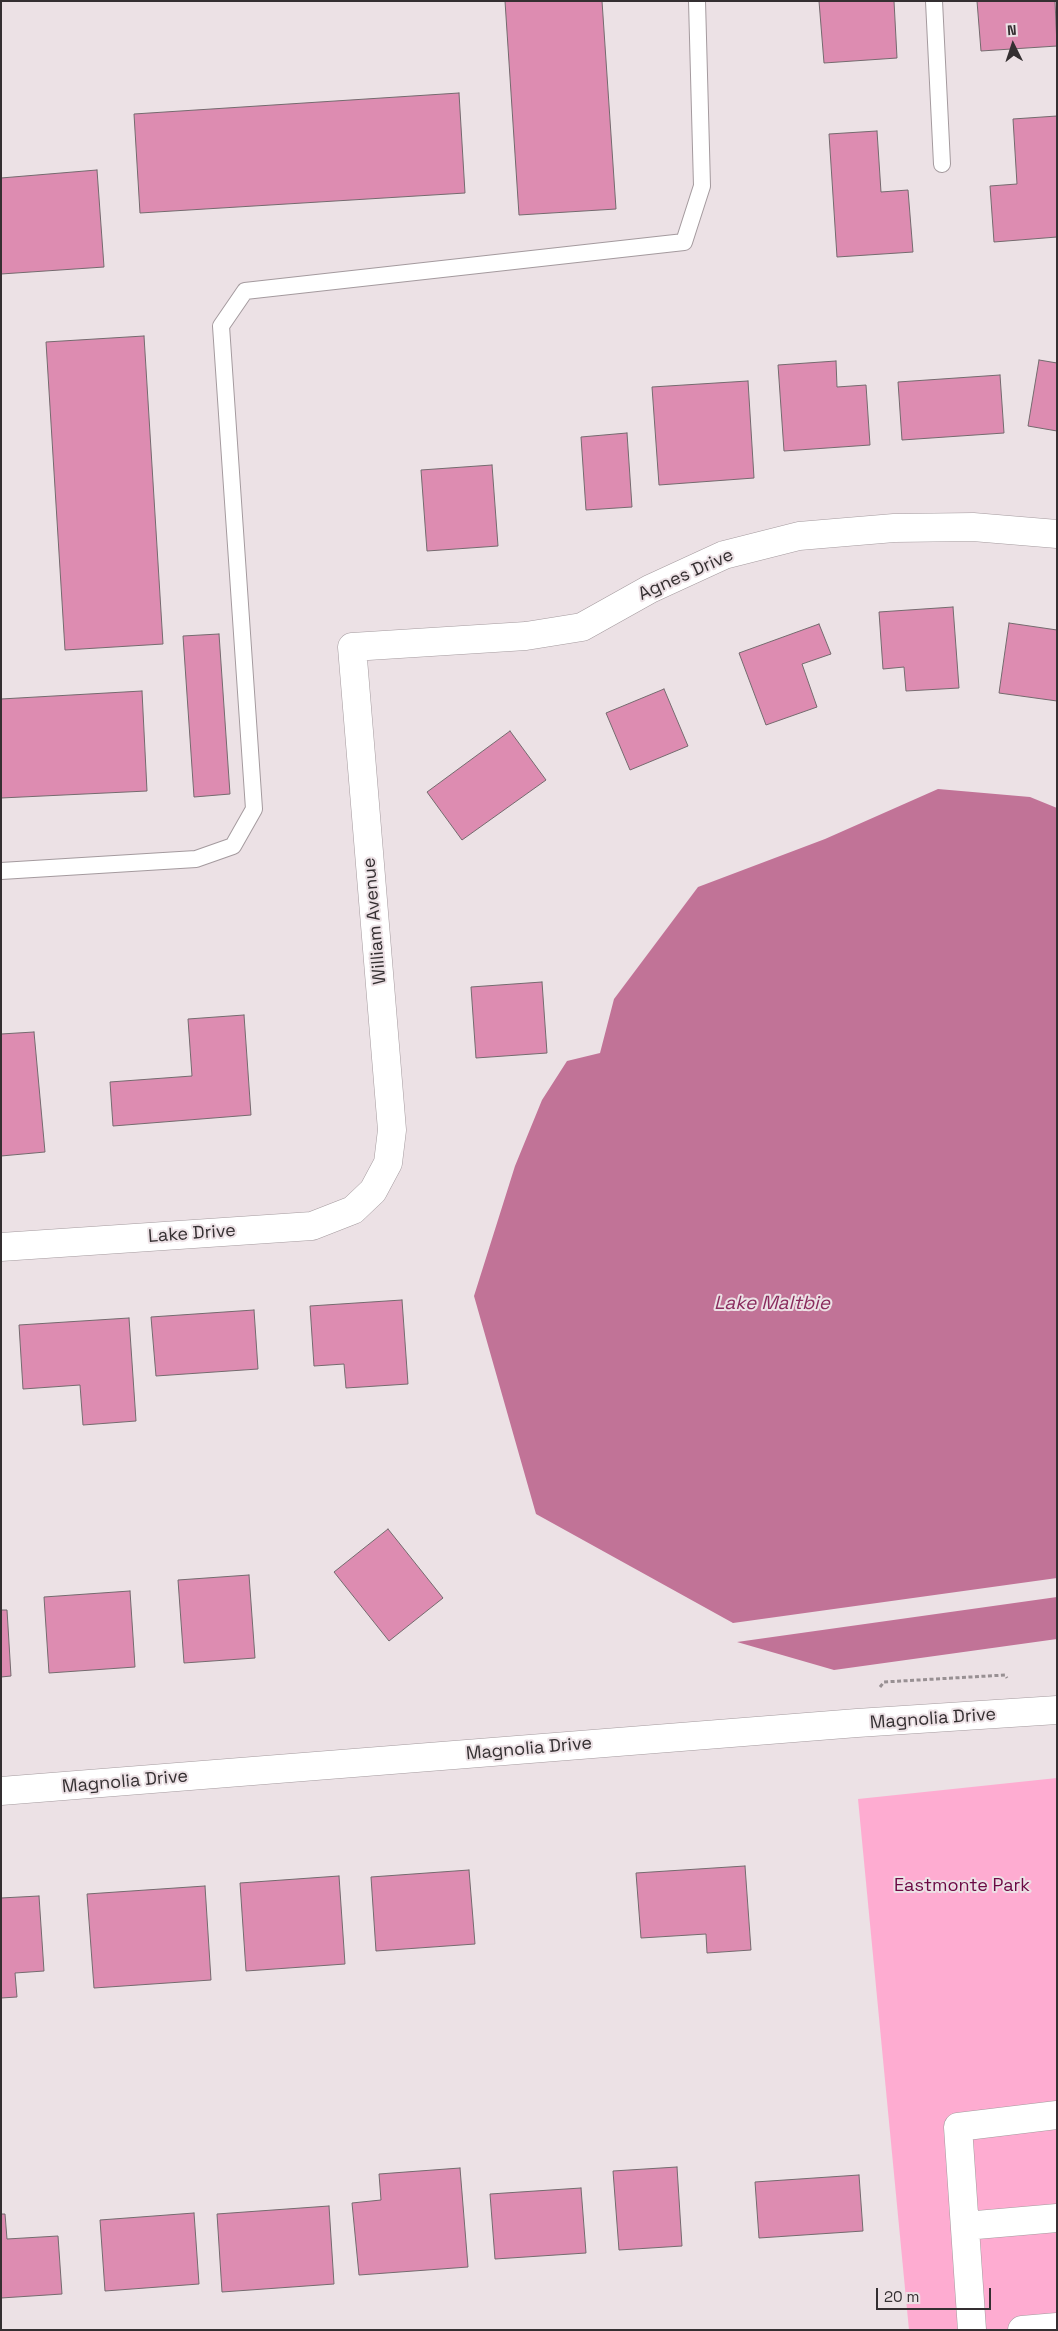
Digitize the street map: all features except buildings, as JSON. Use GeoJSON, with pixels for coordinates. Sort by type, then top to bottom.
{"type":"FeatureCollection","features":[{"type":"Feature","properties":{"kind":"street","name":"Agnes Drive"},"geometry":{"type":"LineString","coordinates":[[352,647],[526,636],[582,627],[650,589],[724,555],[799,536],[894,528],[973,526],[1057,534]]}},
{"type":"Feature","properties":{"kind":"street","name":"William Avenue"},"geometry":{"type":"LineString","coordinates":[[352,647],[392,1130],[388,1163],[373,1191]]}},
{"type":"Feature","properties":{"kind":"street","name":"Lake Drive"},"geometry":{"type":"LineString","coordinates":[[1,1247],[312,1226],[353,1210],[373,1191]]}},
{"type":"Feature","properties":{"kind":"street","name":"Magnolia Drive"},"geometry":{"type":"LineString","coordinates":[[1,1791],[847,1724],[1057,1710]]}},
{"type":"Feature","properties":{"kind":"street"},"geometry":{"type":"LineString","coordinates":[[972,2330],[958,2126],[1057,2115]]}},
{"type":"Feature","properties":{"kind":"street"},"geometry":{"type":"LineString","coordinates":[[965,2226],[1057,2218]]}},
{"type":"Feature","properties":{"kind":"street"},"geometry":{"type":"LineString","coordinates":[[1022,2330],[1057,2327]]}},
{"type":"Feature","properties":{"kind":"lane"},"geometry":{"type":"LineString","coordinates":[[1,871],[196,859],[233,846],[254,810],[221,326],[245,291],[684,242],[702,186],[697,1]]}},
{"type":"Feature","properties":{"kind":"lane"},"geometry":{"type":"LineString","coordinates":[[934,1],[942,164]]}},
{"type":"Feature","properties":{"kind":"green space","name":"Eastmonte Park"},"geometry":{"type":"Polygon","coordinates":[[[1057,1778],[1057,2330],[909,2330],[858,1799],[1057,1778]]]}},
{"type":"Feature","properties":{"kind":"water","name":"Lake Maltbie"},"geometry":{"type":"Polygon","coordinates":[[[938,789],[1030,797],[1057,808],[1057,1578],[733,1623],[536,1514],[474,1296],[515,1166],[542,1100],[567,1061],[600,1053],[614,999],[698,887],[825,839],[938,789]]]}},
{"type":"Feature","properties":{"kind":"water"},"geometry":{"type":"Polygon","coordinates":[[[1057,1597],[1057,1639],[834,1670],[737,1642],[1057,1597]]]}}]}
